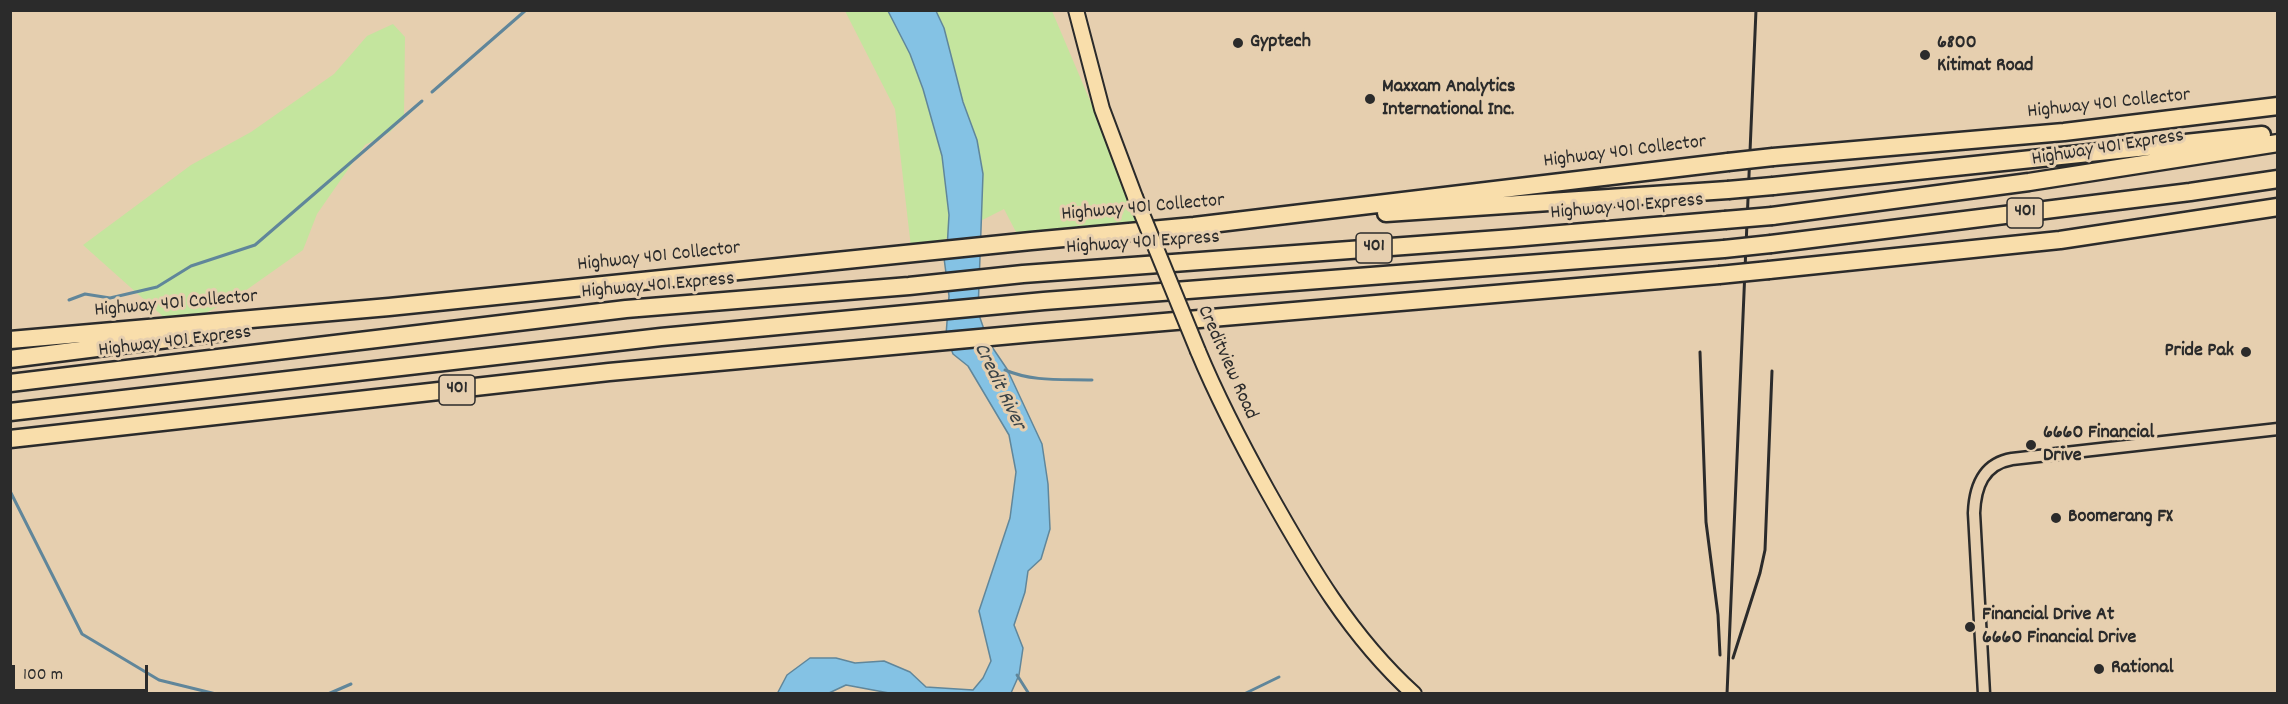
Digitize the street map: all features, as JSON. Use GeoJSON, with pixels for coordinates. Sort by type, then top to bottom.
{"type":"FeatureCollection","features":[{"type":"Feature","properties":{"kind":"highway"},"geometry":{"type":"LineString","coordinates":[[2064,132],[2277,99]]}},
{"type":"Feature","properties":{"kind":"highway","name":"Highway 401 Collector"},"geometry":{"type":"LineString","coordinates":[[10,340],[389,307],[1194,226],[1773,157],[2064,132],[2277,106]]}},
{"type":"Feature","properties":{"kind":"highway"},"geometry":{"type":"LineString","coordinates":[[1194,226],[1728,190],[2277,134]]}},
{"type":"Feature","properties":{"kind":"highway","name":"Highway 401 Express"},"geometry":{"type":"LineString","coordinates":[[10,382],[626,309],[909,286],[1023,274],[1513,238],[1772,216],[2029,182],[2277,143]]}},
{"type":"Feature","properties":{"kind":"highway","name":"401"},"geometry":{"type":"LineString","coordinates":[[10,412],[661,337],[1025,303],[1724,249],[2190,192],[2277,179]]}},
{"type":"Feature","properties":{"kind":"highway","name":"401"},"geometry":{"type":"LineString","coordinates":[[10,439],[609,372],[1768,270],[2060,240],[2277,207]]}},
{"type":"Feature","properties":{"kind":"highway"},"geometry":{"type":"LineString","coordinates":[[10,359],[232,331],[389,307]]}},
{"type":"Feature","properties":{"kind":"main road","name":"Creditview Road"},"geometry":{"type":"LineString","coordinates":[[1076,10],[1102,109],[1135,197],[1198,351],[1236,432],[1294,538],[1342,616],[1386,667],[1414,693]]}},
{"type":"Feature","properties":{"kind":"street"},"geometry":{"type":"LineString","coordinates":[[1984,693],[1974,513],[1976,489],[1988,470],[2001,461],[2012,459],[2277,429]]}},
{"type":"Feature","properties":{"kind":"green space"},"geometry":{"type":"Polygon","coordinates":[[[845,11],[1052,11],[1142,223],[1016,232],[1004,209],[912,256],[895,109],[845,11]]]}},
{"type":"Feature","properties":{"kind":"green space"},"geometry":{"type":"Polygon","coordinates":[[[393,24],[405,37],[404,117],[390,132],[365,145],[317,214],[303,250],[235,298],[176,328],[83,245],[191,165],[251,132],[334,74],[367,36],[393,24]]]}},
{"type":"Feature","properties":{"kind":"water","name":"Credit River"},"geometry":{"type":"Polygon","coordinates":[[[888,11],[936,11],[944,28],[963,102],[977,140],[983,174],[978,312],[988,341],[1007,369],[1042,444],[1048,484],[1050,529],[1041,559],[1028,571],[1025,592],[1014,625],[1023,648],[1019,675],[1011,693],[889,693],[846,685],[829,693],[777,694],[787,675],[810,658],[836,658],[855,663],[884,661],[910,672],[926,687],[973,690],[983,678],[991,661],[979,611],[1010,518],[1016,472],[1009,435],[968,366],[953,354],[946,335],[949,296],[944,258],[947,249],[949,215],[942,156],[923,89],[910,54],[888,11]]]}},
{"type":"Feature","properties":{"kind":"waterway"},"geometry":{"type":"LineString","coordinates":[[432,92],[526,10]]}},
{"type":"Feature","properties":{"kind":"waterway"},"geometry":{"type":"LineString","coordinates":[[69,300],[85,294],[110,298],[157,287],[191,266],[255,245],[422,101]]}},
{"type":"Feature","properties":{"kind":"waterway"},"geometry":{"type":"LineString","coordinates":[[1005,370],[1037,378],[1092,380]]}},
{"type":"Feature","properties":{"kind":"waterway"},"geometry":{"type":"LineString","coordinates":[[10,491],[82,634],[159,680],[216,694]]}},
{"type":"Feature","properties":{"kind":"waterway"},"geometry":{"type":"LineString","coordinates":[[1017,675],[1029,694]]}},
{"type":"Feature","properties":{"kind":"waterway"},"geometry":{"type":"LineString","coordinates":[[1244,694],[1279,677]]}},
{"type":"Feature","properties":{"kind":"waterway"},"geometry":{"type":"LineString","coordinates":[[328,694],[351,684]]}},
{"type":"Feature","properties":{"kind":"railway"},"geometry":{"type":"LineString","coordinates":[[1727,694],[1756,10]]}},
{"type":"Feature","properties":{"kind":"railway"},"geometry":{"type":"LineString","coordinates":[[1700,352],[1706,522],[1718,615],[1720,655]]}},
{"type":"Feature","properties":{"kind":"railway"},"geometry":{"type":"LineString","coordinates":[[1733,658],[1765,550],[1772,371]]}},
{"type":"Feature","properties":{"kind":"place","name":"Gyptech"},"geometry":{"type":"Point","coordinates":[1238,43]}},
{"type":"Feature","properties":{"kind":"place","name":"6800 Kitimat Road"},"geometry":{"type":"Point","coordinates":[1925,55]}},
{"type":"Feature","properties":{"kind":"place","name":"Maxxam Analytics International Inc."},"geometry":{"type":"Point","coordinates":[1370,99]}},
{"type":"Feature","properties":{"kind":"place","name":"Pride Pak"},"geometry":{"type":"Point","coordinates":[2246,352]}},
{"type":"Feature","properties":{"kind":"place","name":"6660 Financial Drive"},"geometry":{"type":"Point","coordinates":[2031,445]}},
{"type":"Feature","properties":{"kind":"place","name":"Boomerang FX"},"geometry":{"type":"Point","coordinates":[2056,518]}},
{"type":"Feature","properties":{"kind":"place","name":"Financial Drive At 6660 Financial Drive"},"geometry":{"type":"Point","coordinates":[1970,627]}},
{"type":"Feature","properties":{"kind":"place","name":"Rational"},"geometry":{"type":"Point","coordinates":[2099,669]}}]}
